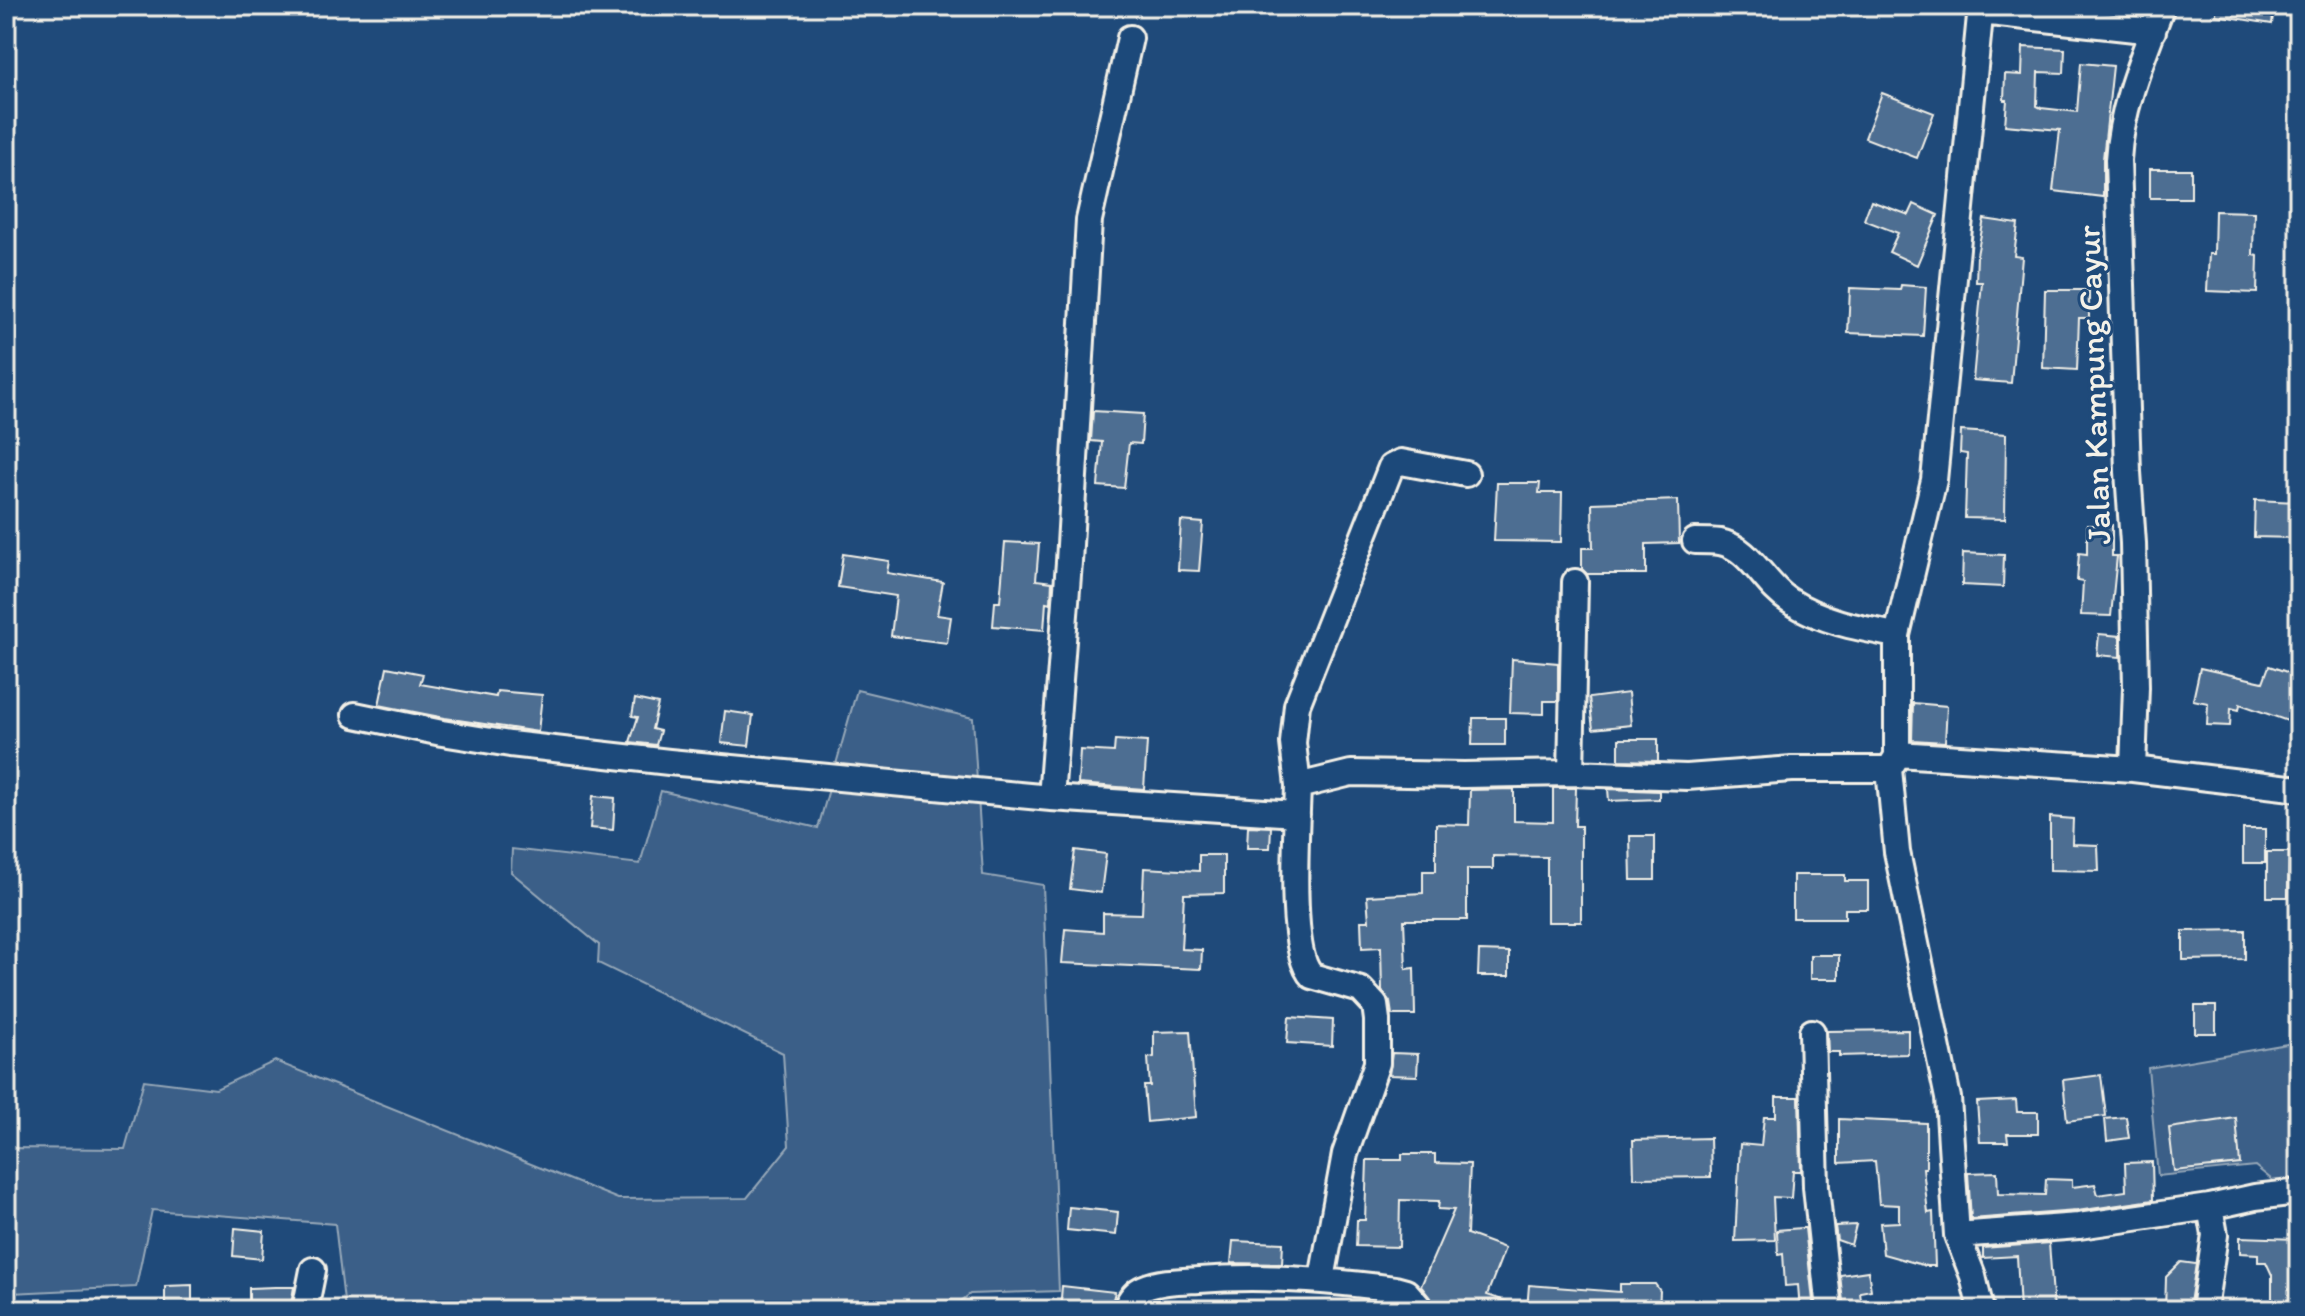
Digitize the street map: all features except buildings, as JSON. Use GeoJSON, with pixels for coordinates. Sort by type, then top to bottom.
{"type":"FeatureCollection","features":[{"type":"Feature","properties":{"kind":"street","name":"Jalan Kampung Cayur"},"geometry":{"type":"LineString","coordinates":[[2133,769],[2136,687],[2133,543],[2118,160],[2120,134],[2129,97],[2162,6]]}},
{"type":"Feature","properties":{"kind":"street"},"geometry":{"type":"LineString","coordinates":[[1981,1310],[1973,1276],[1957,1235],[1948,1098],[1897,852],[1893,761],[1897,635],[1934,480],[1981,9],[2153,31]]}},
{"type":"Feature","properties":{"kind":"street"},"geometry":{"type":"LineString","coordinates":[[1051,798],[1069,562],[1089,220],[1130,38]]}},
{"type":"Feature","properties":{"kind":"street"},"geometry":{"type":"LineString","coordinates":[[1322,1279],[1345,1154],[1377,1063],[1377,1020],[1375,1005],[1361,990],[1319,979],[1306,970],[1296,933],[1298,786],[1293,743],[1297,705],[1391,467],[1401,462],[1466,474]]}},
{"type":"Feature","properties":{"kind":"street"},"geometry":{"type":"LineString","coordinates":[[1695,541],[1720,542],[1734,548],[1748,558],[1786,599],[1812,614],[1849,626],[1897,635]]}},
{"type":"Feature","properties":{"kind":"street"},"geometry":{"type":"LineString","coordinates":[[1571,773],[1575,582]]}},
{"type":"Feature","properties":{"kind":"street"},"geometry":{"type":"LineString","coordinates":[[355,715],[510,744],[669,762],[1051,798],[1297,814]]}},
{"type":"Feature","properties":{"kind":"street"},"geometry":{"type":"LineString","coordinates":[[1298,786],[1351,773],[1571,773],[1687,777],[1893,761],[2133,769],[2299,789]]}},
{"type":"Feature","properties":{"kind":"street"},"geometry":{"type":"LineString","coordinates":[[1812,1032],[1816,1187],[1829,1310]]}},
{"type":"Feature","properties":{"kind":"street"},"geometry":{"type":"LineString","coordinates":[[1957,1235],[2079,1226],[2299,1192]]}},
{"type":"Feature","properties":{"kind":"street"},"geometry":{"type":"LineString","coordinates":[[2204,1310],[2215,1235],[2210,1207]]}},
{"type":"Feature","properties":{"kind":"street"},"geometry":{"type":"LineString","coordinates":[[305,1310],[313,1270]]}},
{"type":"Feature","properties":{"kind":"street"},"geometry":{"type":"LineString","coordinates":[[1125,1310],[1129,1299],[1143,1288],[1173,1281],[1215,1278],[1322,1279],[1406,1292],[1421,1309]]}},
{"type":"Feature","properties":{"kind":"shaded area"},"geometry":{"type":"Polygon","coordinates":[[[857,690],[973,718],[983,875],[1043,885],[1059,1291],[970,1294],[950,1310],[345,1310],[335,1224],[152,1210],[136,1287],[11,1293],[6,1286],[6,1148],[125,1149],[144,1080],[216,1089],[275,1061],[618,1199],[747,1198],[789,1146],[783,1053],[598,963],[599,945],[511,872],[512,849],[640,864],[661,791],[818,828],[857,690]]]}},
{"type":"Feature","properties":{"kind":"shaded area"},"geometry":{"type":"Polygon","coordinates":[[[2299,1042],[2299,1202],[2255,1166],[2158,1176],[2148,1068],[2299,1042]]]}}]}
